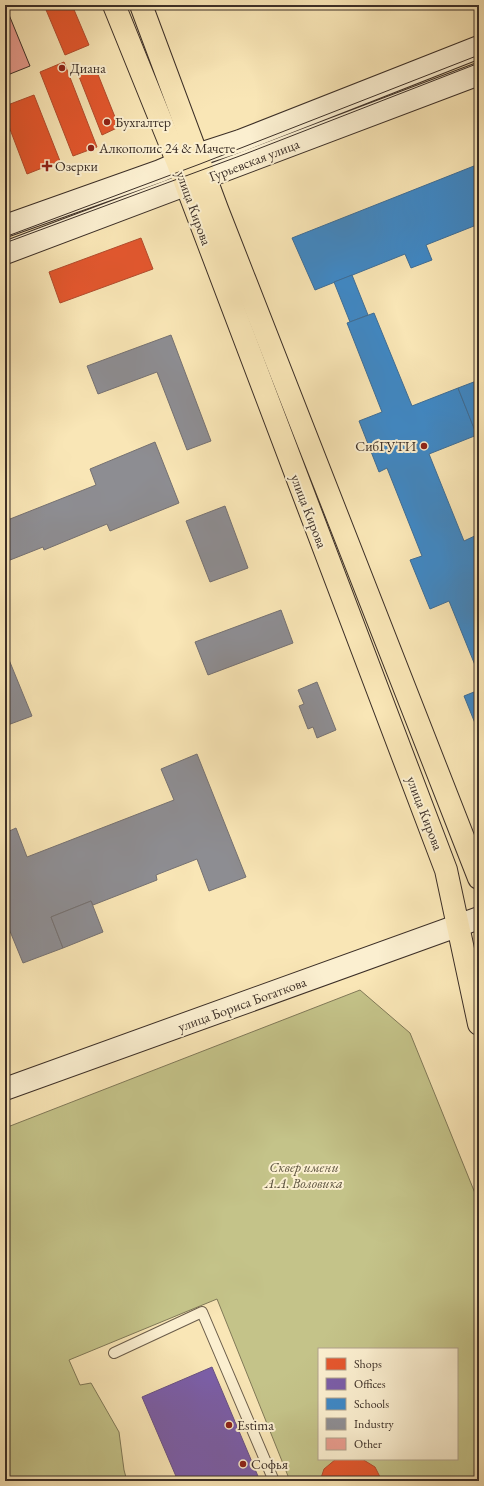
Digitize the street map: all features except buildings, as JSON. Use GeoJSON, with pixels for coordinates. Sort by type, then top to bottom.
{"type":"FeatureCollection","features":[{"type":"Feature","properties":{"kind":"main road","name":"улица Кирова"},"geometry":{"type":"LineString","coordinates":[[114,5],[188,159],[206,178],[479,878]]}},
{"type":"Feature","properties":{"kind":"main road","name":"улица Кирова"},"geometry":{"type":"LineString","coordinates":[[142,5],[188,159],[186,185],[446,870],[479,1024]]}},
{"type":"Feature","properties":{"kind":"street","name":"Гурьевская улица"},"geometry":{"type":"LineString","coordinates":[[5,226],[240,141],[479,47]]}},
{"type":"Feature","properties":{"kind":"street","name":"Гурьевская улица"},"geometry":{"type":"LineString","coordinates":[[5,253],[479,74]]}},
{"type":"Feature","properties":{"kind":"street","name":"улица Бориса Богаткова"},"geometry":{"type":"LineString","coordinates":[[5,1089],[479,918]]}},
{"type":"Feature","properties":{"kind":"lane"},"geometry":{"type":"LineString","coordinates":[[114,1353],[202,1312],[274,1481]]}},
{"type":"Feature","properties":{"kind":"green space","name":"Cквер имени А.А. Воловика"},"geometry":{"type":"Polygon","coordinates":[[[360,990],[410,1033],[479,1203],[479,1481],[290,1481],[217,1299],[69,1360],[80,1385],[91,1383],[119,1432],[127,1481],[5,1481],[5,1128],[360,990]]]}},
{"type":"Feature","properties":{"kind":"tram line"},"geometry":{"type":"LineString","coordinates":[[5,237],[200,164],[479,55]]}},
{"type":"Feature","properties":{"kind":"tram line"},"geometry":{"type":"LineString","coordinates":[[5,243],[245,154],[479,63]]}},
{"type":"Feature","properties":{"kind":"place","name":"Диана"},"geometry":{"type":"Point","coordinates":[62,68]}},
{"type":"Feature","properties":{"kind":"place","name":"Бухгалтер"},"geometry":{"type":"Point","coordinates":[107,122]}},
{"type":"Feature","properties":{"kind":"place","name":"Алкополис 24 & Мачете"},"geometry":{"type":"Point","coordinates":[91,148]}},
{"type":"Feature","properties":{"kind":"place","name":"Озерки"},"geometry":{"type":"Point","coordinates":[47,166]}},
{"type":"Feature","properties":{"kind":"place","name":"СибГУТИ"},"geometry":{"type":"Point","coordinates":[424,446]}},
{"type":"Feature","properties":{"kind":"place","name":"Estima"},"geometry":{"type":"Point","coordinates":[229,1425]}},
{"type":"Feature","properties":{"kind":"place","name":"Софья"},"geometry":{"type":"Point","coordinates":[243,1464]}}]}
